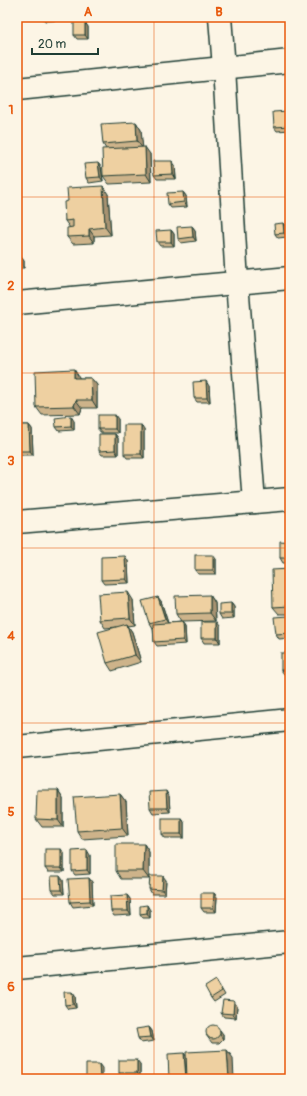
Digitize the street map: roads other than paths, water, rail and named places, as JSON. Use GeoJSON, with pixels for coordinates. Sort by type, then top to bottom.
{"type":"FeatureCollection","features":[{"type":"Feature","properties":{"kind":"street"},"geometry":{"type":"LineString","coordinates":[[220,17],[237,282],[254,502]]}},
{"type":"Feature","properties":{"kind":"street"},"geometry":{"type":"LineString","coordinates":[[17,89],[290,61]]}},
{"type":"Feature","properties":{"kind":"street"},"geometry":{"type":"LineString","coordinates":[[17,303],[290,278]]}},
{"type":"Feature","properties":{"kind":"street"},"geometry":{"type":"LineString","coordinates":[[17,522],[290,499]]}},
{"type":"Feature","properties":{"kind":"street"},"geometry":{"type":"LineString","coordinates":[[17,747],[290,720]]}},
{"type":"Feature","properties":{"kind":"street"},"geometry":{"type":"LineString","coordinates":[[17,968],[290,942]]}}]}
